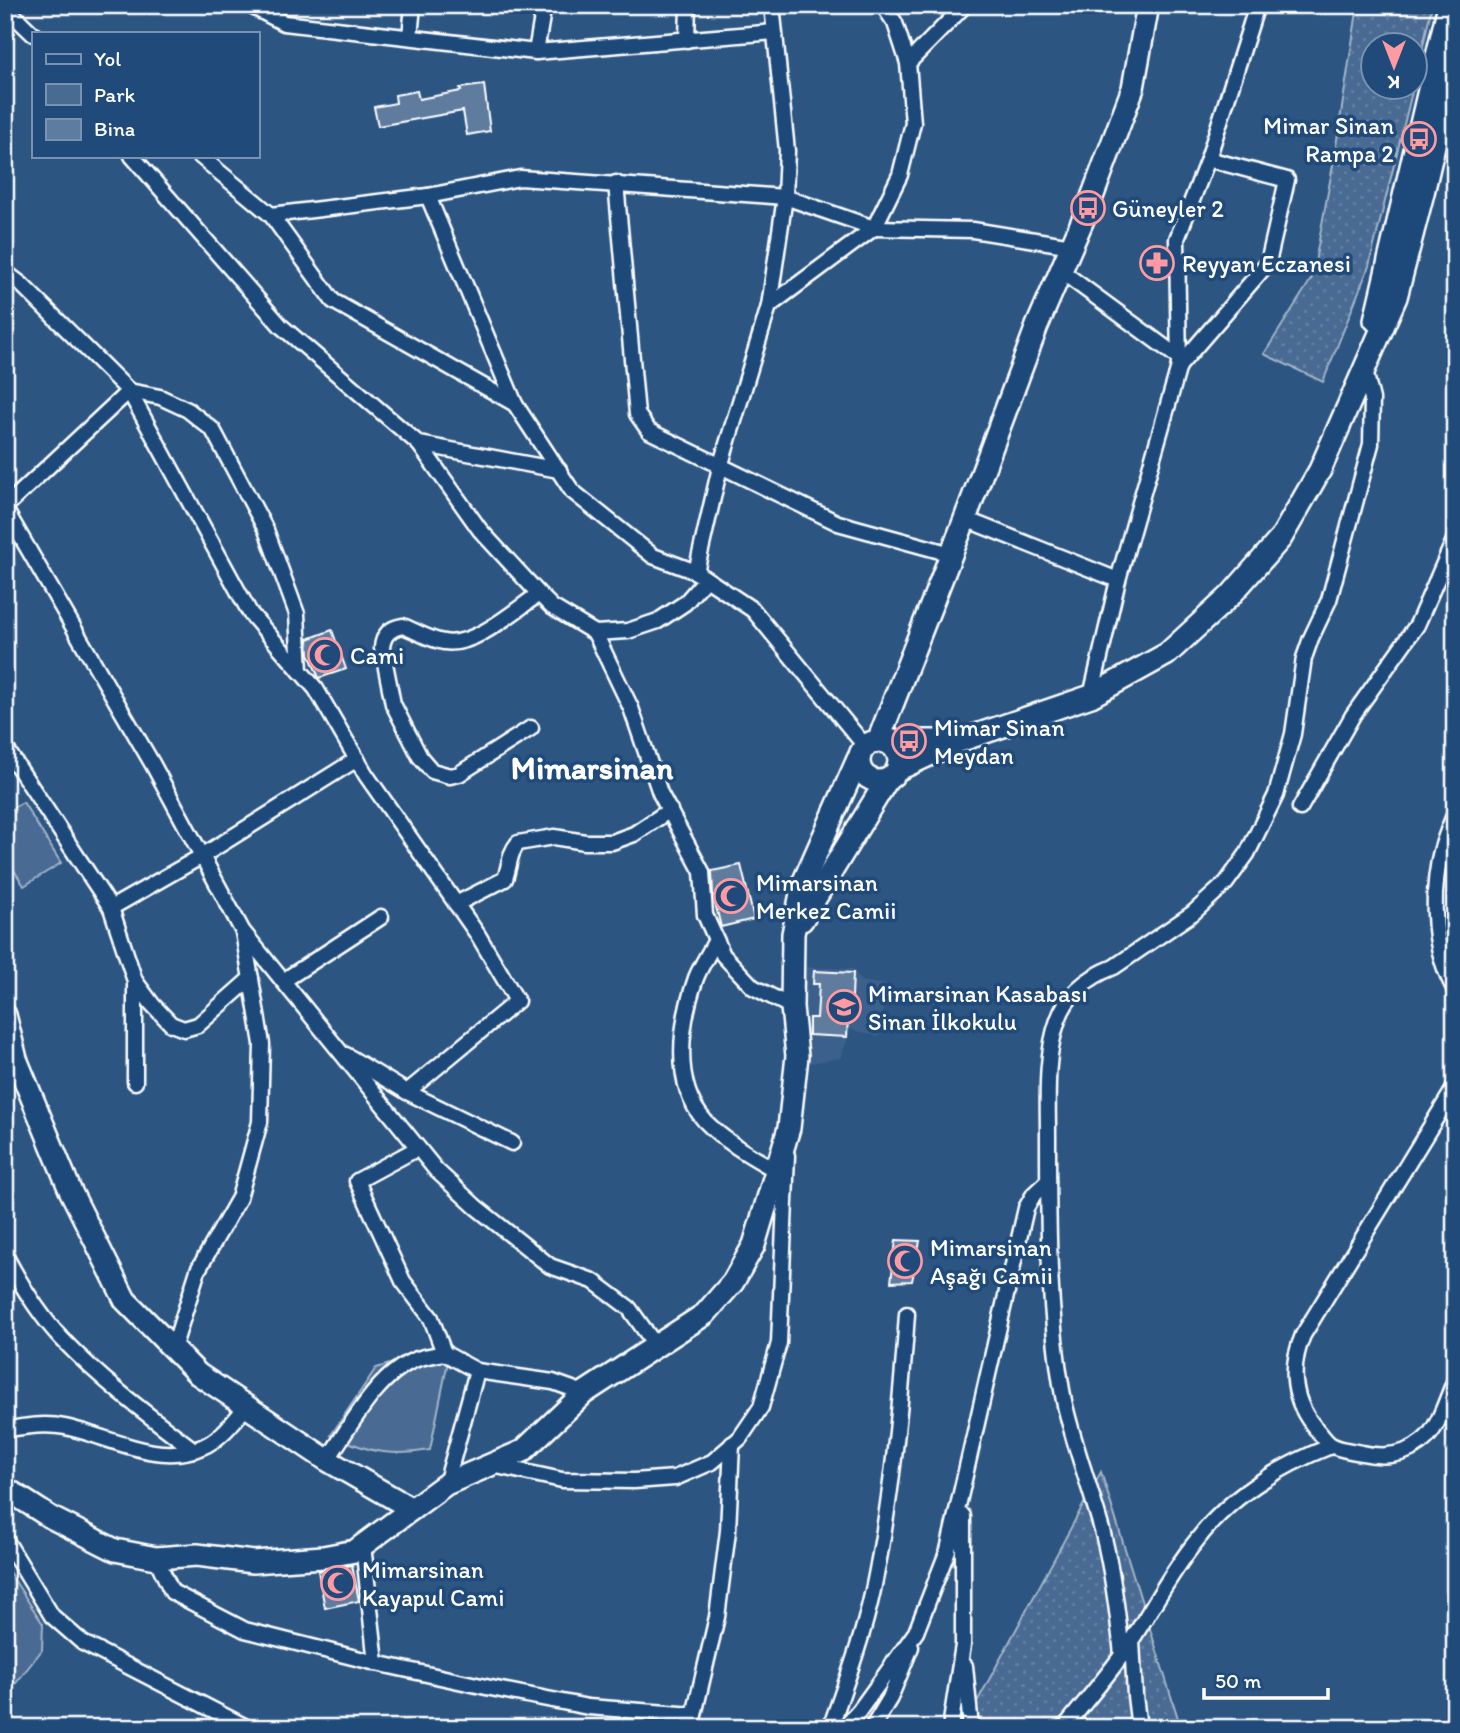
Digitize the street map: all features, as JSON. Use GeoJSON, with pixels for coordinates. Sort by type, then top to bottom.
{"type":"FeatureCollection","features":[{"type":"Feature","properties":{"kind":"street"},"geometry":{"type":"LineString","coordinates":[[249,5],[284,23],[536,52],[774,32]]}},
{"type":"Feature","properties":{"kind":"street"},"geometry":{"type":"LineString","coordinates":[[410,37],[413,5]]}},
{"type":"Feature","properties":{"kind":"street"},"geometry":{"type":"LineString","coordinates":[[536,52],[544,5]]}},
{"type":"Feature","properties":{"kind":"street"},"geometry":{"type":"LineString","coordinates":[[687,40],[688,5]]}},
{"type":"Feature","properties":{"kind":"street"},"geometry":{"type":"LineString","coordinates":[[595,633],[628,631],[658,621],[685,603],[701,575],[720,467],[769,306],[785,197],[787,151],[772,5]]}},
{"type":"Feature","properties":{"kind":"street"},"geometry":{"type":"LineString","coordinates":[[769,306],[874,228],[900,175],[913,123],[908,63],[895,23],[883,5]]}},
{"type":"Feature","properties":{"kind":"street"},"geometry":{"type":"LineString","coordinates":[[908,63],[965,5]]}},
{"type":"Feature","properties":{"kind":"street"},"geometry":{"type":"LineString","coordinates":[[1149,5],[1133,88],[1072,246],[1037,326],[965,519],[862,772],[880,782],[959,741],[1091,696],[1167,654],[1230,596],[1281,538],[1320,470],[1396,297],[1455,55]]}},
{"type":"Feature","properties":{"kind":"street"},"geometry":{"type":"LineString","coordinates":[[1091,696],[1118,580],[1178,361],[1177,239],[1208,159],[1257,5]]}},
{"type":"Feature","properties":{"kind":"street"},"geometry":{"type":"LineString","coordinates":[[1122,1654],[1118,1615],[1103,1537],[1072,1432],[1059,1370],[1048,1181],[1049,1069],[1055,1029],[1063,1008],[1089,979],[1114,967],[1193,913],[1226,883],[1247,854],[1276,795],[1291,745],[1304,658],[1329,600],[1371,444],[1372,399],[1364,366],[1449,5]]}},
{"type":"Feature","properties":{"kind":"street"},"geometry":{"type":"LineString","coordinates":[[5,7],[32,33]]}},
{"type":"Feature","properties":{"kind":"street"},"geometry":{"type":"LineString","coordinates":[[134,158],[281,326],[419,444],[480,530],[539,594],[552,607],[595,633],[631,708],[660,793],[702,872],[705,915],[723,955],[753,988],[792,1007]]}},
{"type":"Feature","properties":{"kind":"street"},"geometry":{"type":"LineString","coordinates":[[202,158],[271,215],[333,301],[515,404]]}},
{"type":"Feature","properties":{"kind":"street"},"geometry":{"type":"LineString","coordinates":[[1178,361],[1268,263],[1287,180],[1208,159]]}},
{"type":"Feature","properties":{"kind":"street"},"geometry":{"type":"LineString","coordinates":[[271,215],[428,196],[520,178],[785,197],[874,228],[973,230],[1072,246]]}},
{"type":"Feature","properties":{"kind":"street"},"geometry":{"type":"LineString","coordinates":[[616,183],[637,414],[649,431],[838,523],[951,554]]}},
{"type":"Feature","properties":{"kind":"street"},"geometry":{"type":"LineString","coordinates":[[428,196],[515,404],[572,491],[653,556],[701,575],[753,610],[871,747],[896,750],[899,763],[793,934]]}},
{"type":"Feature","properties":{"kind":"street"},"geometry":{"type":"LineString","coordinates":[[1061,271],[1178,361]]}},
{"type":"Feature","properties":{"kind":"street"},"geometry":{"type":"LineString","coordinates":[[5,272],[21,284],[129,391],[250,613],[316,689],[357,759],[478,935],[517,1001],[407,1092]]}},
{"type":"Feature","properties":{"kind":"street"},"geometry":{"type":"LineString","coordinates":[[129,391],[5,508],[153,765],[243,932],[436,1170],[476,1207],[550,1266],[593,1282],[629,1308],[656,1346]]}},
{"type":"Feature","properties":{"kind":"street"},"geometry":{"type":"LineString","coordinates":[[129,391],[160,397],[188,410],[213,430],[266,530],[298,614],[300,671]]}},
{"type":"Feature","properties":{"kind":"street"},"geometry":{"type":"LineString","coordinates":[[419,444],[559,470]]}},
{"type":"Feature","properties":{"kind":"street"},"geometry":{"type":"LineString","coordinates":[[965,519],[1118,580]]}},
{"type":"Feature","properties":{"kind":"street"},"geometry":{"type":"LineString","coordinates":[[1300,807],[1353,715],[1417,625],[1455,538]]}},
{"type":"Feature","properties":{"kind":"street"},"geometry":{"type":"LineString","coordinates":[[531,728],[460,774],[450,776],[432,771],[420,757],[393,704],[382,648],[385,635],[390,630],[403,626],[441,642],[470,640],[539,594]]}},
{"type":"Feature","properties":{"kind":"street"},"geometry":{"type":"LineString","coordinates":[[871,747],[959,741]]}},
{"type":"Feature","properties":{"kind":"street"},"geometry":{"type":"LineString","coordinates":[[5,747],[111,908],[135,981],[135,1082]]}},
{"type":"Feature","properties":{"kind":"street"},"geometry":{"type":"LineString","coordinates":[[491,1465],[562,1480],[634,1481],[674,1478],[712,1462],[740,1438],[761,1407],[779,1343],[789,1128],[797,1056],[792,1007],[793,934],[803,883],[871,747]]}},
{"type":"Feature","properties":{"kind":"street"},"geometry":{"type":"LineString","coordinates":[[111,908],[202,856],[357,759]]}},
{"type":"Feature","properties":{"kind":"street"},"geometry":{"type":"LineString","coordinates":[[456,904],[505,878],[509,853],[518,843],[554,837],[585,842],[612,842],[634,834],[670,810]]}},
{"type":"Feature","properties":{"kind":"street"},"geometry":{"type":"LineString","coordinates":[[1455,813],[1439,858],[1436,905],[1444,971],[1455,990]]}},
{"type":"Feature","properties":{"kind":"street"},"geometry":{"type":"LineString","coordinates":[[283,981],[381,917]]}},
{"type":"Feature","properties":{"kind":"street"},"geometry":{"type":"LineString","coordinates":[[173,1349],[198,1270],[239,1198],[260,1122],[262,1044],[243,932]]}},
{"type":"Feature","properties":{"kind":"street"},"geometry":{"type":"LineString","coordinates":[[716,940],[697,975],[685,1012],[682,1051],[684,1076],[692,1099],[705,1120],[738,1148],[775,1170]]}},
{"type":"Feature","properties":{"kind":"street"},"geometry":{"type":"LineString","coordinates":[[135,981],[171,1024],[184,1029],[198,1025],[251,978]]}},
{"type":"Feature","properties":{"kind":"street"},"geometry":{"type":"LineString","coordinates":[[5,1015],[16,1059],[70,1190],[125,1300],[198,1374],[327,1460],[412,1509]]}},
{"type":"Feature","properties":{"kind":"street"},"geometry":{"type":"LineString","coordinates":[[338,1050],[407,1092],[512,1143]]}},
{"type":"Feature","properties":{"kind":"street"},"geometry":{"type":"LineString","coordinates":[[1331,1446],[1306,1416],[1297,1394],[1294,1372],[1298,1347],[1455,1087]]}},
{"type":"Feature","properties":{"kind":"street"},"geometry":{"type":"LineString","coordinates":[[5,1505],[22,1506],[50,1517],[115,1550],[156,1558],[197,1555],[253,1562],[323,1557],[355,1550],[446,1484],[523,1451],[584,1393],[705,1314],[733,1282],[754,1245],[789,1128]]}},
{"type":"Feature","properties":{"kind":"street"},"geometry":{"type":"LineString","coordinates":[[418,1149],[356,1181],[403,1281],[431,1318],[444,1353],[477,1371],[553,1382],[584,1393]]}},
{"type":"Feature","properties":{"kind":"street"},"geometry":{"type":"LineString","coordinates":[[872,1728],[900,1676],[948,1550],[1026,1208],[1034,1194],[1048,1181]]}},
{"type":"Feature","properties":{"kind":"street"},"geometry":{"type":"LineString","coordinates":[[5,1255],[24,1290],[61,1338],[124,1398],[194,1450]]}},
{"type":"Feature","properties":{"kind":"street"},"geometry":{"type":"LineString","coordinates":[[830,1728],[851,1671],[875,1578],[899,1421],[907,1314]]}},
{"type":"Feature","properties":{"kind":"street"},"geometry":{"type":"LineString","coordinates":[[327,1460],[371,1396],[390,1374],[415,1360],[444,1353]]}},
{"type":"Feature","properties":{"kind":"street"},"geometry":{"type":"LineString","coordinates":[[446,1484],[477,1371]]}},
{"type":"Feature","properties":{"kind":"street"},"geometry":{"type":"LineString","coordinates":[[1064,1728],[1122,1654],[1186,1554],[1223,1511],[1282,1468],[1331,1446],[1379,1456],[1413,1448],[1432,1432],[1455,1380]]}},
{"type":"Feature","properties":{"kind":"street"},"geometry":{"type":"LineString","coordinates":[[5,1430],[32,1425],[64,1427],[159,1453],[182,1454],[205,1447],[224,1433],[246,1407]]}},
{"type":"Feature","properties":{"kind":"street"},"geometry":{"type":"LineString","coordinates":[[156,1558],[172,1592],[245,1630],[376,1663],[588,1707],[691,1721],[717,1618],[728,1531],[732,1444]]}},
{"type":"Feature","properties":{"kind":"street"},"geometry":{"type":"LineString","coordinates":[[5,1488],[50,1517]]}},
{"type":"Feature","properties":{"kind":"street"},"geometry":{"type":"LineString","coordinates":[[962,1493],[963,1646],[971,1728]]}},
{"type":"Feature","properties":{"kind":"street"},"geometry":{"type":"LineString","coordinates":[[5,1539],[52,1616],[83,1643],[248,1728]]}},
{"type":"Feature","properties":{"kind":"street"},"geometry":{"type":"LineString","coordinates":[[363,1545],[376,1663]]}},
{"type":"Feature","properties":{"kind":"street"},"geometry":{"type":"LineString","coordinates":[[842,1728],[859,1711],[916,1632]]}},
{"type":"Feature","properties":{"kind":"street"},"geometry":{"type":"LineString","coordinates":[[1132,1639],[1139,1728]]}},
{"type":"Feature","properties":{"kind":"street"},"geometry":{"type":"LineString","coordinates":[[950,1728],[963,1646]]}},
{"type":"Feature","properties":{"kind":"shaded area","name":"Mimarsinan Kasabası Sinan İlkokulu"},"geometry":{"type":"Polygon","coordinates":[[[803,967],[853,969],[861,981],[887,985],[879,1037],[851,1029],[841,1058],[803,1064],[803,967]]]}},
{"type":"Feature","properties":{"kind":"green space"},"geometry":{"type":"Polygon","coordinates":[[[1358,5],[1432,5],[1426,32],[1358,32],[1358,102],[1410,102],[1369,266],[1323,382],[1264,354],[1312,278],[1358,5]]]}},
{"type":"Feature","properties":{"kind":"green space"},"geometry":{"type":"Polygon","coordinates":[[[23,802],[61,863],[24,886],[5,856],[5,813],[23,802]]]}},
{"type":"Feature","properties":{"kind":"green space"},"geometry":{"type":"Polygon","coordinates":[[[426,1353],[449,1356],[430,1450],[391,1453],[357,1446],[331,1435],[376,1368],[426,1353]]]}},
{"type":"Feature","properties":{"kind":"green space"},"geometry":{"type":"Polygon","coordinates":[[[1101,1472],[1181,1728],[963,1728],[1101,1472]]]}},
{"type":"Feature","properties":{"kind":"green space"},"geometry":{"type":"Polygon","coordinates":[[[5,1566],[43,1624],[42,1650],[5,1697],[5,1566]]]}},
{"type":"Feature","properties":{"kind":"building"},"geometry":{"type":"Polygon","coordinates":[[[484,85],[490,131],[467,135],[463,111],[378,126],[374,107],[396,103],[395,95],[417,91],[419,99],[461,91],[460,88],[484,85]]]}},
{"type":"Feature","properties":{"kind":"building","name":"Cami"},"geometry":{"type":"Polygon","coordinates":[[[332,630],[346,669],[319,678],[309,654],[308,639],[332,630]]]}},
{"type":"Feature","properties":{"kind":"building","name":"Mimarsinan Merkez Camii"},"geometry":{"type":"Polygon","coordinates":[[[741,865],[754,919],[721,927],[713,895],[712,871],[741,865]]]}},
{"type":"Feature","properties":{"kind":"building"},"geometry":{"type":"Polygon","coordinates":[[[814,971],[853,973],[847,1037],[809,1035],[809,1018],[817,1018],[819,984],[813,984],[814,971]]]}},
{"type":"Feature","properties":{"kind":"building","name":"Mimarsinan Aşağı Camii"},"geometry":{"type":"Polygon","coordinates":[[[896,1240],[920,1241],[912,1281],[891,1282],[896,1240]]]}},
{"type":"Feature","properties":{"kind":"building","name":"Mimarsinan Kayapul Cami"},"geometry":{"type":"Polygon","coordinates":[[[352,1565],[359,1601],[325,1608],[318,1571],[352,1565]]]}},
{"type":"Feature","properties":{"kind":"place","name":"Mimar Sinan Rampa 2"},"geometry":{"type":"Point","coordinates":[1419,139]}},
{"type":"Feature","properties":{"kind":"place","name":"Güneyler 2"},"geometry":{"type":"Point","coordinates":[1088,208]}},
{"type":"Feature","properties":{"kind":"place","name":"Reyyan Eczanesi"},"geometry":{"type":"Point","coordinates":[1157,263]}},
{"type":"Feature","properties":{"kind":"place","name":"Cami"},"geometry":{"type":"Point","coordinates":[325,655]}},
{"type":"Feature","properties":{"kind":"place","name":"Mimar Sinan Meydan"},"geometry":{"type":"Point","coordinates":[909,741]}},
{"type":"Feature","properties":{"kind":"place","name":"Mimarsinan Merkez Camii"},"geometry":{"type":"Point","coordinates":[731,896]}},
{"type":"Feature","properties":{"kind":"place","name":"Mimarsinan Kasabası Sinan İlkokulu"},"geometry":{"type":"Point","coordinates":[844,1007]}},
{"type":"Feature","properties":{"kind":"place","name":"Mimarsinan Aşağı Camii"},"geometry":{"type":"Point","coordinates":[905,1261]}},
{"type":"Feature","properties":{"kind":"place","name":"Mimarsinan Kayapul Cami"},"geometry":{"type":"Point","coordinates":[338,1583]}},
{"type":"Feature","properties":{"kind":"district","name":"Mimarsinan"},"geometry":{"type":"Point","coordinates":[592,768]}}]}
